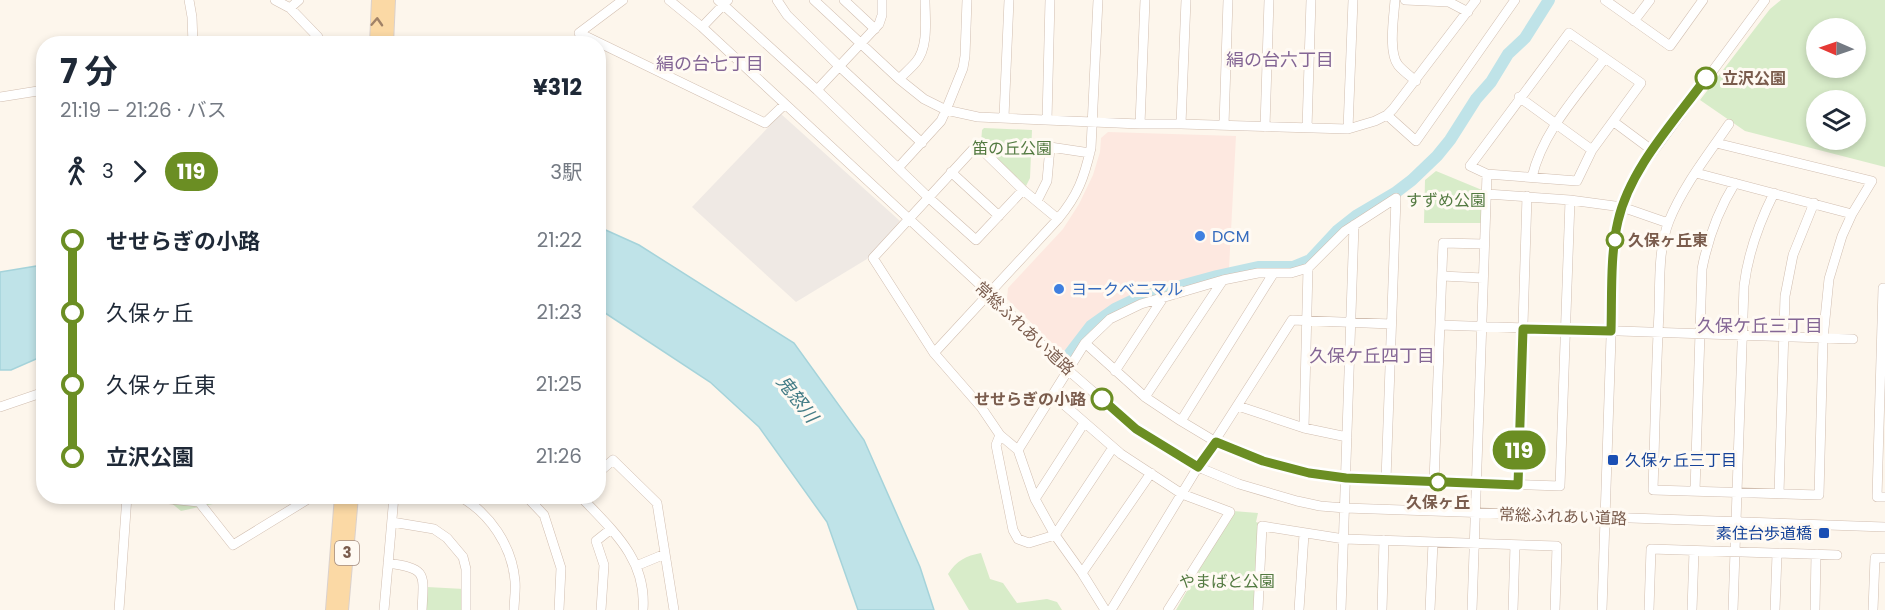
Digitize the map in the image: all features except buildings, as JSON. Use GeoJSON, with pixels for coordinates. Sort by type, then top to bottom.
{"type":"FeatureCollection","features":[{"type":"Feature","properties":{"kind":"main road"},"geometry":{"type":"LineString","coordinates":[[376,36],[378,0]]}},
{"type":"Feature","properties":{"kind":"main road"},"geometry":{"type":"LineString","coordinates":[[387,36],[389,0]]}},
{"type":"Feature","properties":{"kind":"main road","name":"3"},"geometry":{"type":"LineString","coordinates":[[332,610],[340,504]]}},
{"type":"Feature","properties":{"kind":"main road","name":"3"},"geometry":{"type":"LineString","coordinates":[[342,610],[351,504]]}},
{"type":"Feature","properties":{"kind":"street"},"geometry":{"type":"LineString","coordinates":[[189,0],[193,36]]}},
{"type":"Feature","properties":{"kind":"street"},"geometry":{"type":"LineString","coordinates":[[275,0],[290,8],[317,36]]}},
{"type":"Feature","properties":{"kind":"street"},"geometry":{"type":"LineString","coordinates":[[290,8],[299,0]]}},
{"type":"Feature","properties":{"kind":"street"},"geometry":{"type":"LineString","coordinates":[[585,36],[579,33],[623,0]]}},
{"type":"Feature","properties":{"kind":"street","name":"常総ふれあい道路"},"geometry":{"type":"LineString","coordinates":[[669,0],[702,27],[990,294],[1068,370],[1136,429],[1198,467],[1272,495],[1320,506],[1475,514],[1885,527]]}},
{"type":"Feature","properties":{"kind":"street"},"geometry":{"type":"LineString","coordinates":[[777,0],[787,15],[922,143]]}},
{"type":"Feature","properties":{"kind":"street"},"geometry":{"type":"LineString","coordinates":[[814,0],[898,80],[924,99],[946,110],[978,117],[1348,129],[1388,115],[1476,0]]}},
{"type":"Feature","properties":{"kind":"street"},"geometry":{"type":"LineString","coordinates":[[844,0],[875,29]]}},
{"type":"Feature","properties":{"kind":"street"},"geometry":{"type":"LineString","coordinates":[[817,90],[879,24],[882,15],[882,0]]}},
{"type":"Feature","properties":{"kind":"street"},"geometry":{"type":"LineString","coordinates":[[898,80],[917,61],[922,52],[925,0]]}},
{"type":"Feature","properties":{"kind":"street"},"geometry":{"type":"LineString","coordinates":[[898,168],[941,121],[946,110],[963,68],[967,0]]}},
{"type":"Feature","properties":{"kind":"street"},"geometry":{"type":"LineString","coordinates":[[1004,117],[1009,0]]}},
{"type":"Feature","properties":{"kind":"street"},"geometry":{"type":"LineString","coordinates":[[1047,120],[1050,0]]}},
{"type":"Feature","properties":{"kind":"street"},"geometry":{"type":"LineString","coordinates":[[934,353],[1058,219],[1072,203],[1079,190],[1090,153],[1094,121],[1098,0]]}},
{"type":"Feature","properties":{"kind":"street"},"geometry":{"type":"LineString","coordinates":[[1140,124],[1144,0]]}},
{"type":"Feature","properties":{"kind":"street"},"geometry":{"type":"LineString","coordinates":[[1181,124],[1186,0]]}},
{"type":"Feature","properties":{"kind":"street"},"geometry":{"type":"LineString","coordinates":[[1224,125],[1228,0]]}},
{"type":"Feature","properties":{"kind":"street"},"geometry":{"type":"LineString","coordinates":[[1265,127],[1269,0]]}},
{"type":"Feature","properties":{"kind":"street"},"geometry":{"type":"LineString","coordinates":[[1307,128],[1311,0]]}},
{"type":"Feature","properties":{"kind":"street"},"geometry":{"type":"LineString","coordinates":[[1348,129],[1353,0]]}},
{"type":"Feature","properties":{"kind":"street"},"geometry":{"type":"LineString","coordinates":[[1395,0],[1394,58],[1398,65],[1416,81]]}},
{"type":"Feature","properties":{"kind":"street"},"geometry":{"type":"LineString","coordinates":[[1405,0],[1449,2],[1468,12]]}},
{"type":"Feature","properties":{"kind":"street"},"geometry":{"type":"LineString","coordinates":[[1388,115],[1416,141],[1515,0]]}},
{"type":"Feature","properties":{"kind":"street"},"geometry":{"type":"LineString","coordinates":[[1605,0],[1670,46],[1703,0]]}},
{"type":"Feature","properties":{"kind":"street"},"geometry":{"type":"LineString","coordinates":[[1634,21],[1650,0]]}},
{"type":"Feature","properties":{"kind":"street"},"geometry":{"type":"LineString","coordinates":[[1602,610],[1615,235],[1622,207],[1634,179],[1653,151],[1765,0]]}},
{"type":"Feature","properties":{"kind":"street"},"geometry":{"type":"LineString","coordinates":[[702,27],[723,2],[928,198],[976,240],[1023,190]]}},
{"type":"Feature","properties":{"kind":"street"},"geometry":{"type":"LineString","coordinates":[[1569,33],[1641,83],[1592,150],[1576,181],[1487,174],[1470,166],[1519,97],[1569,33]]}},
{"type":"Feature","properties":{"kind":"street"},"geometry":{"type":"LineString","coordinates":[[606,46],[765,123],[785,104]]}},
{"type":"Feature","properties":{"kind":"street"},"geometry":{"type":"LineString","coordinates":[[1532,177],[1545,140],[1605,58]]}},
{"type":"Feature","properties":{"kind":"street"},"geometry":{"type":"LineString","coordinates":[[0,97],[36,91]]}},
{"type":"Feature","properties":{"kind":"street"},"geometry":{"type":"LineString","coordinates":[[1519,97],[1592,150]]}},
{"type":"Feature","properties":{"kind":"street"},"geometry":{"type":"LineString","coordinates":[[1614,122],[1653,151]]}},
{"type":"Feature","properties":{"kind":"street"},"geometry":{"type":"LineString","coordinates":[[1716,143],[1872,181],[1842,236],[1829,279],[1823,339],[1819,495],[1653,490],[1661,257],[1668,223],[1682,193],[1696,173],[1716,143],[1729,124]]}},
{"type":"Feature","properties":{"kind":"street"},"geometry":{"type":"LineString","coordinates":[[1058,219],[1023,190],[977,145],[873,258],[934,353],[981,407],[1000,435],[1018,450],[1035,499],[1055,535],[1105,610]]}},
{"type":"Feature","properties":{"kind":"street"},"geometry":{"type":"LineString","coordinates":[[1037,201],[1047,181],[1050,147],[1090,153]]}},
{"type":"Feature","properties":{"kind":"street"},"geometry":{"type":"LineString","coordinates":[[951,172],[999,216]]}},
{"type":"Feature","properties":{"kind":"street"},"geometry":{"type":"LineString","coordinates":[[1696,173],[1852,214]]}},
{"type":"Feature","properties":{"kind":"street"},"geometry":{"type":"LineString","coordinates":[[1472,610],[1487,174]]}},
{"type":"Feature","properties":{"kind":"street"},"geometry":{"type":"LineString","coordinates":[[1695,491],[1702,269],[1706,249],[1724,202],[1735,183]]}},
{"type":"Feature","properties":{"kind":"street"},"geometry":{"type":"LineString","coordinates":[[1733,610],[1744,286],[1748,259],[1760,221],[1774,193]]}},
{"type":"Feature","properties":{"kind":"street"},"geometry":{"type":"LineString","coordinates":[[1487,194],[1570,200],[1622,207],[1668,223]]}},
{"type":"Feature","properties":{"kind":"street"},"geometry":{"type":"LineString","coordinates":[[1518,485],[1527,196]]}},
{"type":"Feature","properties":{"kind":"street"},"geometry":{"type":"LineString","coordinates":[[1018,450],[1085,343],[1110,319],[1140,304],[1223,280],[1258,273],[1291,273],[1308,268],[1345,231],[1396,198],[1386,480]]}},
{"type":"Feature","properties":{"kind":"street"},"geometry":{"type":"LineString","coordinates":[[1085,343],[1145,397],[1181,421],[1216,442],[1263,461],[1309,473],[1346,478],[1560,486],[1570,200]]}},
{"type":"Feature","properties":{"kind":"street"},"geometry":{"type":"LineString","coordinates":[[1779,493],[1783,336],[1787,278],[1793,255],[1814,203]]}},
{"type":"Feature","properties":{"kind":"street"},"geometry":{"type":"LineString","coordinates":[[1341,610],[1354,225]]}},
{"type":"Feature","properties":{"kind":"street"},"geometry":{"type":"LineString","coordinates":[[1434,482],[1443,243],[1484,244]]}},
{"type":"Feature","properties":{"kind":"street"},"geometry":{"type":"LineString","coordinates":[[1304,428],[1308,268]]}},
{"type":"Feature","properties":{"kind":"street"},"geometry":{"type":"LineString","coordinates":[[1181,421],[1273,274]]}},
{"type":"Feature","properties":{"kind":"street"},"geometry":{"type":"LineString","coordinates":[[1442,276],[1483,278]]}},
{"type":"Feature","properties":{"kind":"street"},"geometry":{"type":"LineString","coordinates":[[1145,397],[1223,280]]}},
{"type":"Feature","properties":{"kind":"street"},"geometry":{"type":"LineString","coordinates":[[1885,288],[1883,288],[1883,368],[1877,497],[1885,497]]}},
{"type":"Feature","properties":{"kind":"street"},"geometry":{"type":"LineString","coordinates":[[1115,371],[1162,298]]}},
{"type":"Feature","properties":{"kind":"street"},"geometry":{"type":"LineString","coordinates":[[1111,610],[1198,467],[1292,321],[1391,324]]}},
{"type":"Feature","properties":{"kind":"street"},"geometry":{"type":"LineString","coordinates":[[1440,325],[1853,339]]}},
{"type":"Feature","properties":{"kind":"street"},"geometry":{"type":"LineString","coordinates":[[0,407],[36,395]]}},
{"type":"Feature","properties":{"kind":"street"},"geometry":{"type":"LineString","coordinates":[[1053,395],[1112,448],[1182,494],[1230,513],[1168,610]]}},
{"type":"Feature","properties":{"kind":"street"},"geometry":{"type":"LineString","coordinates":[[1238,406],[1304,428],[1347,437]]}},
{"type":"Feature","properties":{"kind":"street"},"geometry":{"type":"LineString","coordinates":[[1035,499],[1084,423]]}},
{"type":"Feature","properties":{"kind":"street"},"geometry":{"type":"LineString","coordinates":[[1000,435],[996,445],[1013,530],[1018,539],[1029,543],[1055,535],[1112,448]]}},
{"type":"Feature","properties":{"kind":"street"},"geometry":{"type":"LineString","coordinates":[[606,466],[613,460],[657,503],[674,610]]}},
{"type":"Feature","properties":{"kind":"street"},"geometry":{"type":"LineString","coordinates":[[1082,573],[1151,473]]}},
{"type":"Feature","properties":{"kind":"street"},"geometry":{"type":"LineString","coordinates":[[119,610],[126,504]]}},
{"type":"Feature","properties":{"kind":"street"},"geometry":{"type":"LineString","coordinates":[[201,504],[233,544],[300,504]]}},
{"type":"Feature","properties":{"kind":"street"},"geometry":{"type":"LineString","coordinates":[[384,610],[393,504]]}},
{"type":"Feature","properties":{"kind":"street"},"geometry":{"type":"LineString","coordinates":[[471,504],[491,522],[508,553],[515,583],[514,610]]}},
{"type":"Feature","properties":{"kind":"street"},"geometry":{"type":"LineString","coordinates":[[534,504],[544,514],[561,568],[559,610]]}},
{"type":"Feature","properties":{"kind":"street"},"geometry":{"type":"LineString","coordinates":[[588,504],[627,547],[641,579],[643,610]]}},
{"type":"Feature","properties":{"kind":"street"},"geometry":{"type":"LineString","coordinates":[[392,522],[434,529],[447,538],[463,557],[466,568],[466,610]]}},
{"type":"Feature","properties":{"kind":"street"},"geometry":{"type":"LineString","coordinates":[[1258,610],[1262,526],[1344,539],[1557,546],[1556,610]]}},
{"type":"Feature","properties":{"kind":"street"},"geometry":{"type":"LineString","coordinates":[[601,610],[604,565],[597,541],[611,529]]}},
{"type":"Feature","properties":{"kind":"street"},"geometry":{"type":"LineString","coordinates":[[1299,610],[1304,534]]}},
{"type":"Feature","properties":{"kind":"street"},"geometry":{"type":"LineString","coordinates":[[1382,610],[1384,540]]}},
{"type":"Feature","properties":{"kind":"street"},"geometry":{"type":"LineString","coordinates":[[1430,610],[1433,542]]}},
{"type":"Feature","properties":{"kind":"street"},"geometry":{"type":"LineString","coordinates":[[1513,610],[1515,545]]}},
{"type":"Feature","properties":{"kind":"street"},"geometry":{"type":"LineString","coordinates":[[1649,610],[1651,549],[1837,555]]}},
{"type":"Feature","properties":{"kind":"street"},"geometry":{"type":"LineString","coordinates":[[1692,610],[1694,551]]}},
{"type":"Feature","properties":{"kind":"street"},"geometry":{"type":"LineString","coordinates":[[636,566],[665,554]]}},
{"type":"Feature","properties":{"kind":"street"},"geometry":{"type":"LineString","coordinates":[[1775,610],[1777,554]]}},
{"type":"Feature","properties":{"kind":"street"},"geometry":{"type":"LineString","coordinates":[[1815,610],[1816,554]]}},
{"type":"Feature","properties":{"kind":"street"},"geometry":{"type":"LineString","coordinates":[[1873,610],[1875,558],[1885,558]]}},
{"type":"Feature","properties":{"kind":"street"},"geometry":{"type":"LineString","coordinates":[[387,563],[418,570],[423,577],[422,610]]}},
{"type":"Feature","properties":{"kind":"shaded area"},"geometry":{"type":"Polygon","coordinates":[[[781,114],[900,221],[867,259],[796,302],[692,207],[781,114]]]}},
{"type":"Feature","properties":{"kind":"shaded area"},"geometry":{"type":"Polygon","coordinates":[[[1108,132],[1236,136],[1229,269],[1137,293],[1120,301],[1094,318],[1062,353],[1007,299],[1008,288],[1063,229],[1079,204],[1093,175],[1100,152],[1101,138],[1108,132]]]}},
{"type":"Feature","properties":{"kind":"green space","name":"立沢公園"},"geometry":{"type":"Polygon","coordinates":[[[1781,0],[1885,0],[1885,167],[1819,150],[1866,150],[1866,90],[1806,90],[1806,147],[1745,131],[1700,100],[1770,9],[1781,0]]]}},
{"type":"Feature","properties":{"kind":"green space","name":"笛の丘公園"},"geometry":{"type":"Polygon","coordinates":[[[984,128],[1032,130],[1030,178],[1026,186],[981,143],[984,128]]]}},
{"type":"Feature","properties":{"kind":"green space","name":"すずめ公園"},"geometry":{"type":"Polygon","coordinates":[[[1436,171],[1482,190],[1481,223],[1424,223],[1425,180],[1436,171]]]}},
{"type":"Feature","properties":{"kind":"green space"},"geometry":{"type":"Polygon","coordinates":[[[172,504],[213,504],[181,511],[172,504]]]}},
{"type":"Feature","properties":{"kind":"green space","name":"やまばと公園"},"geometry":{"type":"Polygon","coordinates":[[[1233,511],[1258,513],[1255,610],[1176,610],[1233,511]]]}},
{"type":"Feature","properties":{"kind":"green space"},"geometry":{"type":"Polygon","coordinates":[[[981,553],[990,579],[1003,583],[1017,603],[1047,599],[1057,602],[1062,610],[969,610],[948,574],[962,559],[981,553]]]}},
{"type":"Feature","properties":{"kind":"green space"},"geometry":{"type":"Polygon","coordinates":[[[427,587],[464,589],[463,610],[426,610],[427,587]]]}},
{"type":"Feature","properties":{"kind":"water","name":"鬼怒川"},"geometry":{"type":"Polygon","coordinates":[[[606,230],[639,245],[794,343],[864,440],[920,567],[934,610],[858,610],[827,522],[759,427],[710,382],[606,314],[606,230]]]}},
{"type":"Feature","properties":{"kind":"water"},"geometry":{"type":"Polygon","coordinates":[[[36,266],[36,359],[11,370],[0,370],[0,272],[36,266]]]}},
{"type":"Feature","properties":{"kind":"waterway"},"geometry":{"type":"LineString","coordinates":[[1068,356],[1091,326],[1115,309],[1140,297],[1258,267],[1293,267],[1310,260],[1337,231],[1356,216],[1395,193],[1437,156],[1476,99],[1491,82],[1508,54],[1525,38],[1549,0]]}},
{"type":"Feature","properties":{"kind":"bus line","name":"119"},"geometry":{"type":"LineString","coordinates":[[1102,399],[1136,429],[1198,467],[1216,442],[1263,461],[1309,473],[1346,478],[1518,485],[1523,329],[1611,331],[1615,235],[1622,207],[1641,168],[1706,78]]}},
{"type":"Feature","properties":{"kind":"place","name":"立沢公園"},"geometry":{"type":"Point","coordinates":[1706,78]}},
{"type":"Feature","properties":{"kind":"place","name":"DCM"},"geometry":{"type":"Point","coordinates":[1200,236]}},
{"type":"Feature","properties":{"kind":"place","name":"久保ヶ丘東"},"geometry":{"type":"Point","coordinates":[1615,240]}},
{"type":"Feature","properties":{"kind":"place","name":"ヨークベニマル"},"geometry":{"type":"Point","coordinates":[1059,289]}},
{"type":"Feature","properties":{"kind":"place","name":"せせらぎの小路"},"geometry":{"type":"Point","coordinates":[1102,399]}},
{"type":"Feature","properties":{"kind":"place","name":"久保ヶ丘三丁目"},"geometry":{"type":"Point","coordinates":[1613,460]}},
{"type":"Feature","properties":{"kind":"place","name":"久保ヶ丘"},"geometry":{"type":"Point","coordinates":[1438,482]}},
{"type":"Feature","properties":{"kind":"place","name":"素住台歩道橋"},"geometry":{"type":"Point","coordinates":[1824,533]}},
{"type":"Feature","properties":{"kind":"district","name":"絹の台六丁目"},"geometry":{"type":"Point","coordinates":[1280,60]}},
{"type":"Feature","properties":{"kind":"district","name":"絹の台七丁目"},"geometry":{"type":"Point","coordinates":[710,64]}},
{"type":"Feature","properties":{"kind":"district","name":"久保ケ丘三丁目"},"geometry":{"type":"Point","coordinates":[1760,326]}},
{"type":"Feature","properties":{"kind":"district","name":"久保ケ丘四丁目"},"geometry":{"type":"Point","coordinates":[1372,356]}}]}
